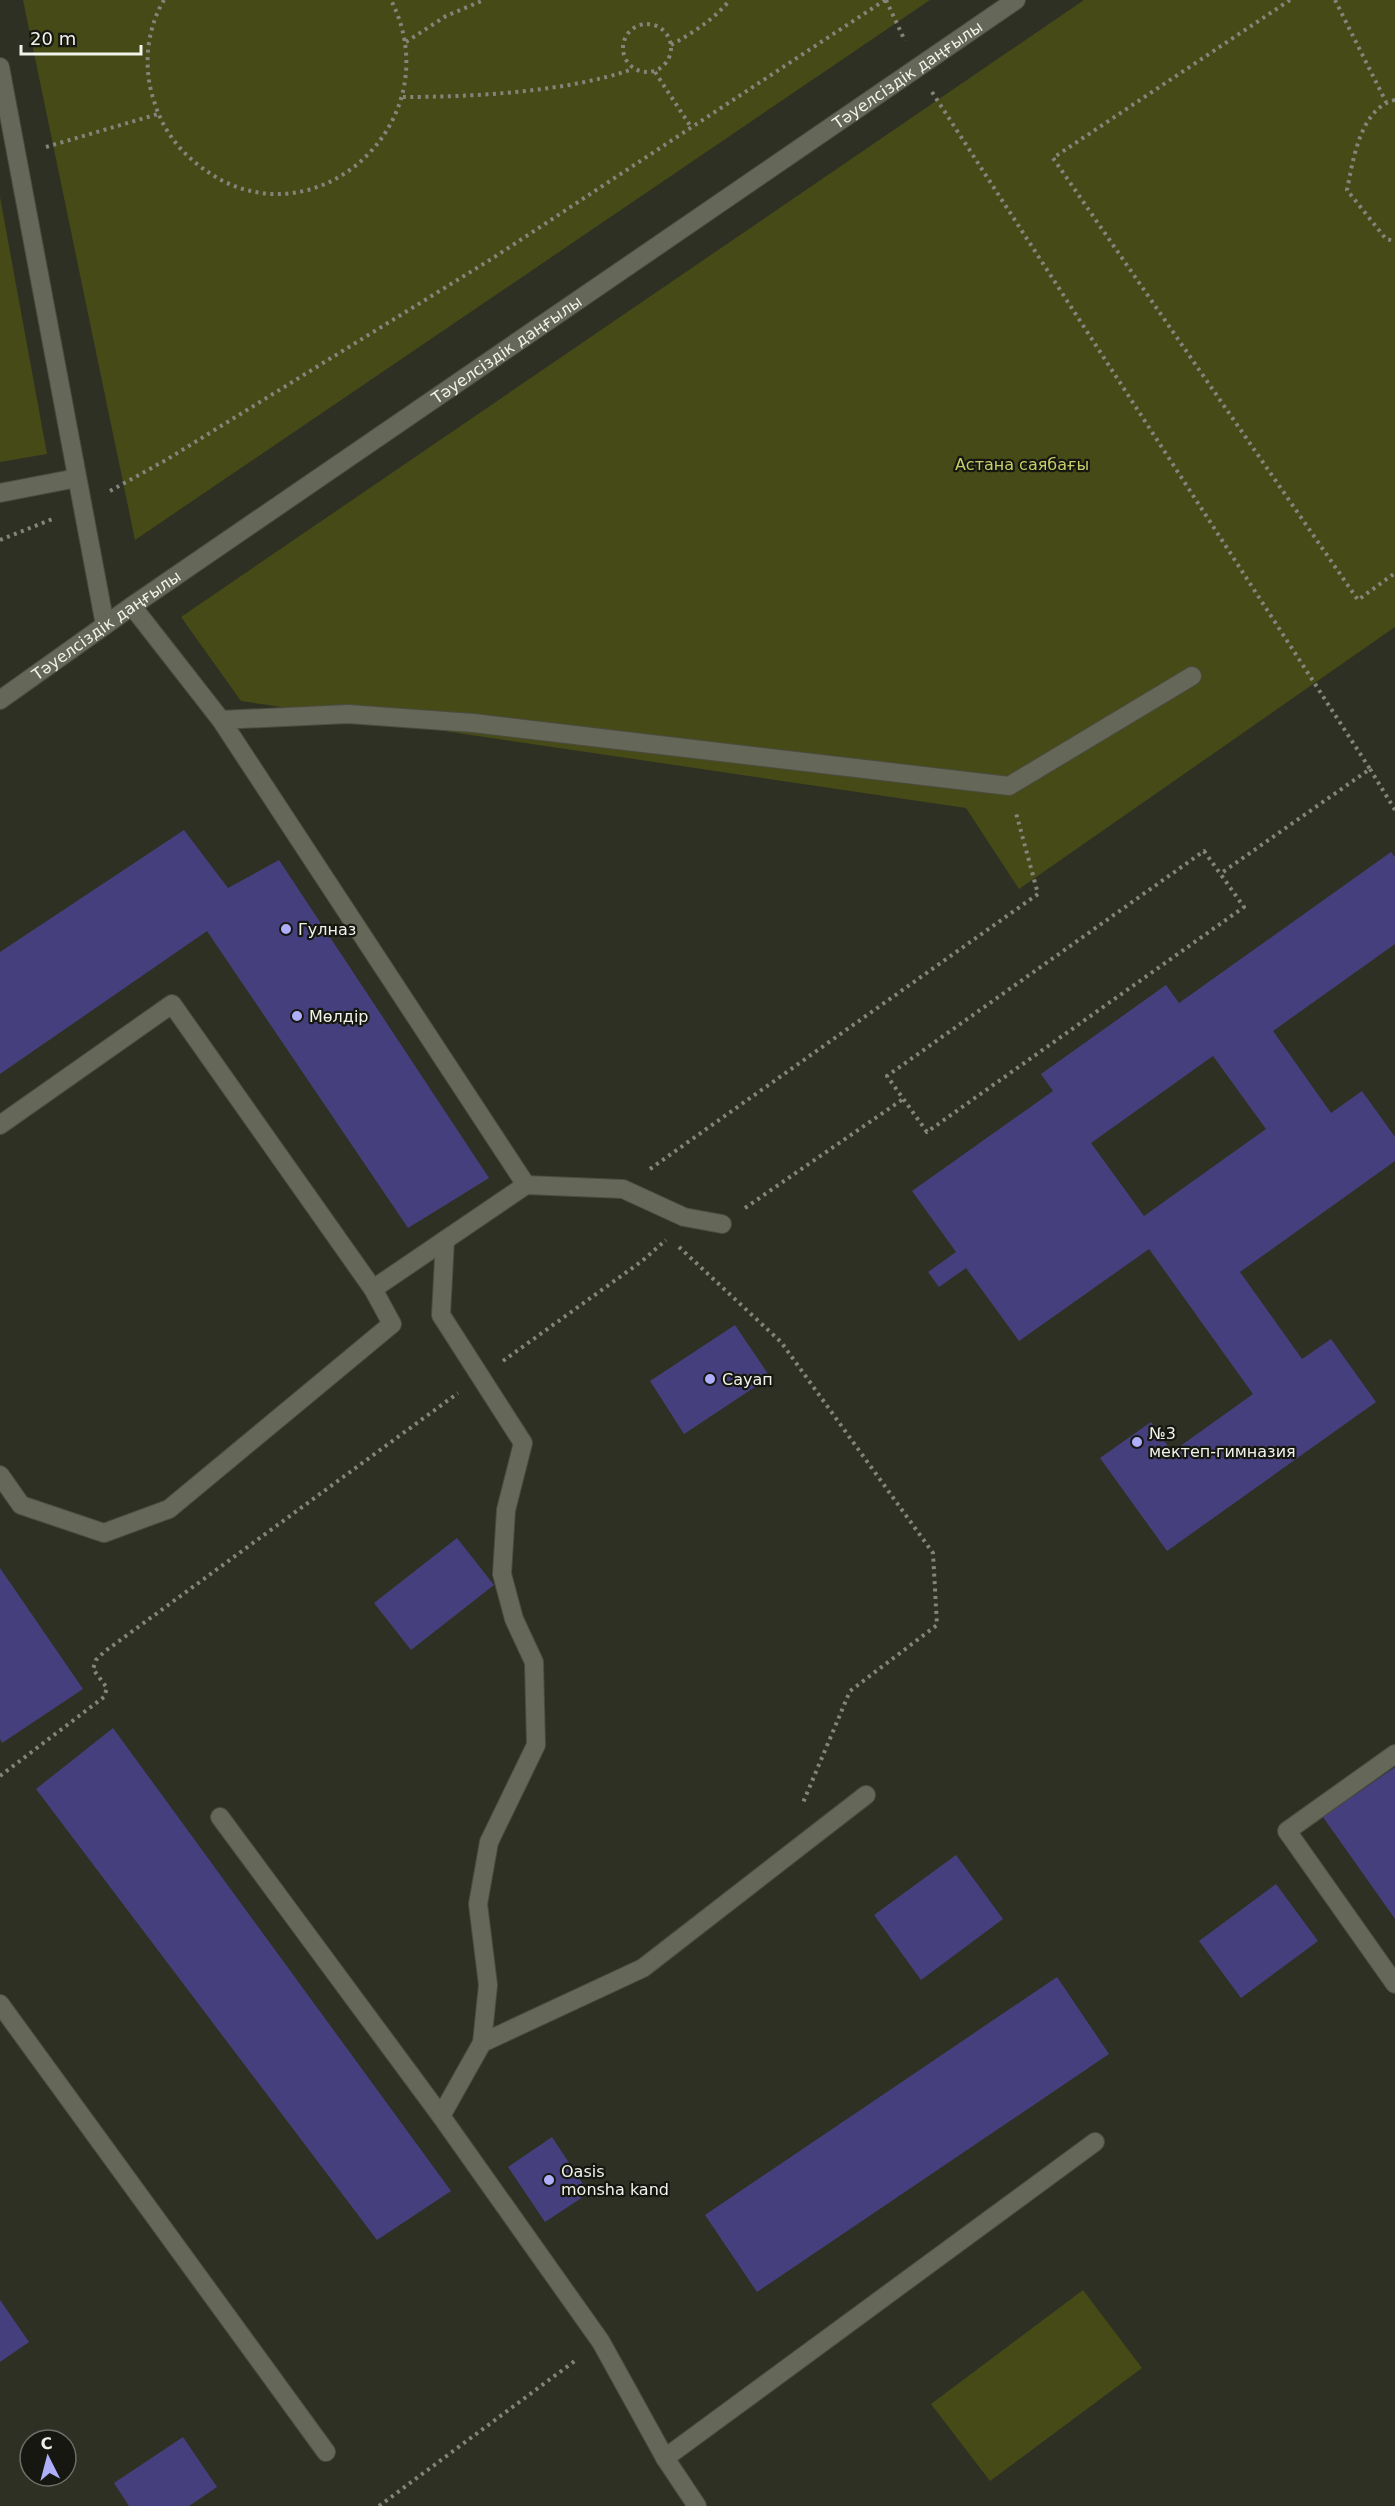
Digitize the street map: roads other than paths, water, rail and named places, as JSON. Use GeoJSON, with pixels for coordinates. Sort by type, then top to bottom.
{"type":"FeatureCollection","features":[{"type":"Feature","properties":{"kind":"street","name":"Тәуелсіздік даңғылы"},"geometry":{"type":"LineString","coordinates":[[0,700],[132,606],[1016,0]]}},
{"type":"Feature","properties":{"kind":"street"},"geometry":{"type":"LineString","coordinates":[[0,67],[105,625]]}},
{"type":"Feature","properties":{"kind":"street"},"geometry":{"type":"LineString","coordinates":[[0,493],[77,478]]}},
{"type":"Feature","properties":{"kind":"street"},"geometry":{"type":"LineString","coordinates":[[132,606],[221,720],[526,1185]]}},
{"type":"Feature","properties":{"kind":"street"},"geometry":{"type":"LineString","coordinates":[[221,720],[348,714],[473,723],[1009,786],[1192,676]]}},
{"type":"Feature","properties":{"kind":"street"},"geometry":{"type":"LineString","coordinates":[[0,1125],[172,1004],[373,1289],[392,1324],[169,1509],[104,1533],[21,1505],[0,1474]]}},
{"type":"Feature","properties":{"kind":"street"},"geometry":{"type":"LineString","coordinates":[[373,1289],[526,1185],[623,1188],[684,1217],[722,1224]]}},
{"type":"Feature","properties":{"kind":"street"},"geometry":{"type":"LineString","coordinates":[[441,2116],[482,2043],[488,1985],[478,1904],[489,1842],[536,1745],[534,1662],[514,1619],[502,1574],[506,1510],[523,1443],[479,1378],[441,1315],[446,1240]]}},
{"type":"Feature","properties":{"kind":"street"},"geometry":{"type":"LineString","coordinates":[[1395,1754],[1287,1831],[1395,1984]]}},
{"type":"Feature","properties":{"kind":"street"},"geometry":{"type":"LineString","coordinates":[[482,2043],[643,1968],[866,1795]]}},
{"type":"Feature","properties":{"kind":"street"},"geometry":{"type":"LineString","coordinates":[[220,1817],[441,2116],[601,2342],[665,2458],[697,2506]]}},
{"type":"Feature","properties":{"kind":"street"},"geometry":{"type":"LineString","coordinates":[[0,2004],[326,2452]]}},
{"type":"Feature","properties":{"kind":"street"},"geometry":{"type":"LineString","coordinates":[[665,2458],[1095,2142]]}},
{"type":"Feature","properties":{"kind":"place","name":"Гулназ"},"geometry":{"type":"Point","coordinates":[286,929]}},
{"type":"Feature","properties":{"kind":"place","name":"Мөлдір"},"geometry":{"type":"Point","coordinates":[297,1016]}},
{"type":"Feature","properties":{"kind":"place","name":"Сауап"},"geometry":{"type":"Point","coordinates":[710,1379]}},
{"type":"Feature","properties":{"kind":"place","name":"№3 мектеп-гимназия"},"geometry":{"type":"Point","coordinates":[1137,1442]}},
{"type":"Feature","properties":{"kind":"place","name":"Oasis monsha kand"},"geometry":{"type":"Point","coordinates":[549,2180]}},
{"type":"Feature","properties":{"kind":"park label","name":"Астана саябағы"},"geometry":{"type":"Point","coordinates":[1022,464]}}]}
